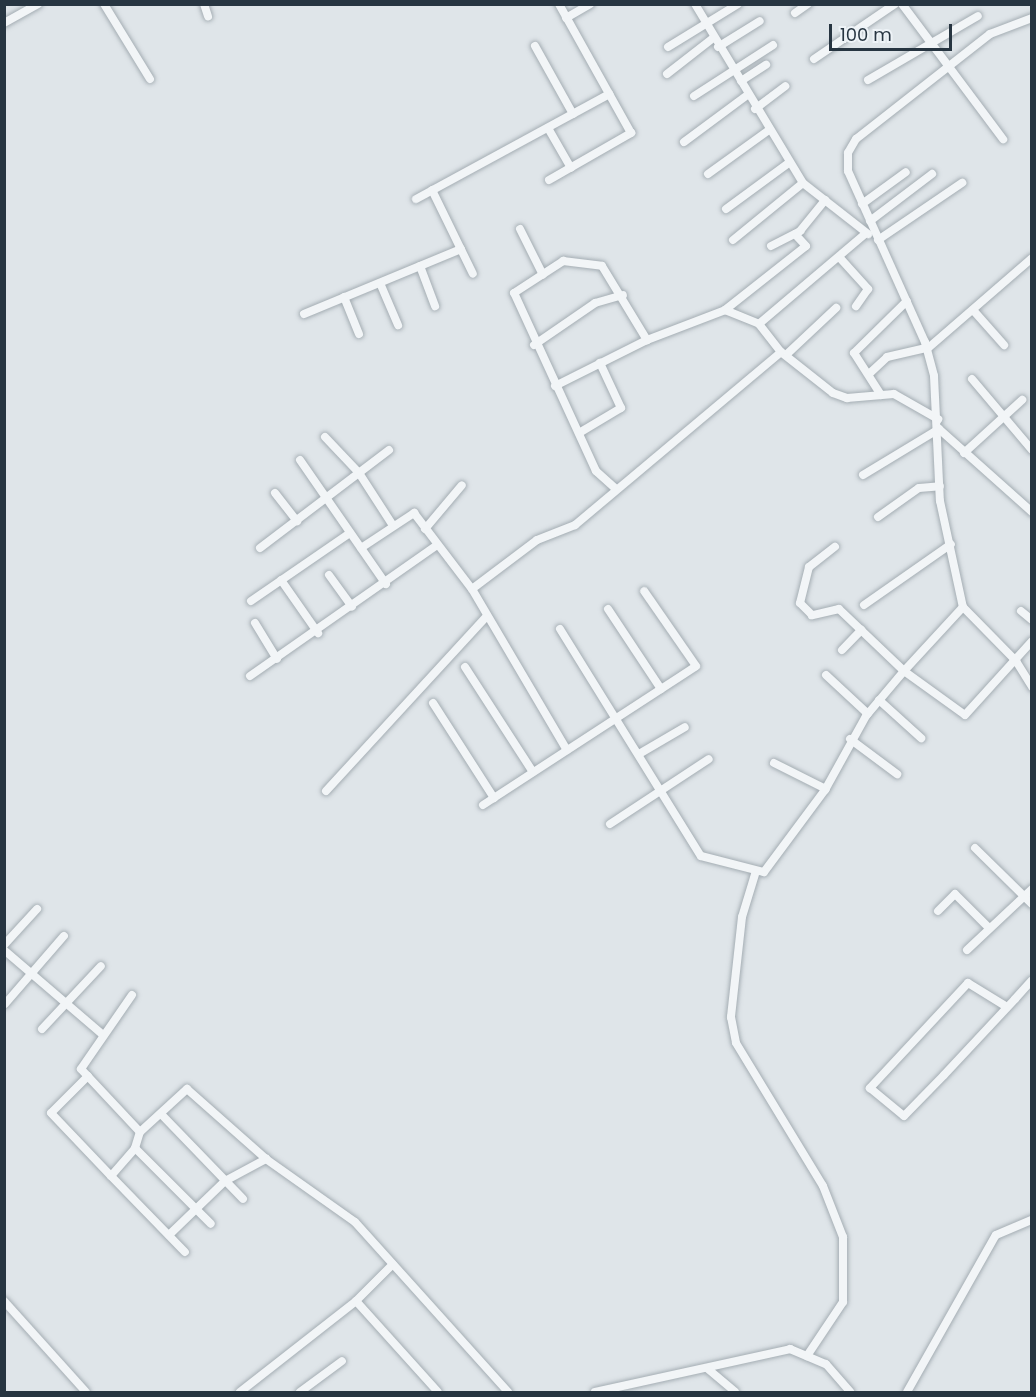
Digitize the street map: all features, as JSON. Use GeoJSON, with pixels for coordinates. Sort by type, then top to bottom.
{"type":"FeatureCollection","features":[{"type":"Feature","properties":{"kind":"street"},"geometry":{"type":"LineString","coordinates":[[4,23],[38,4]]}},
{"type":"Feature","properties":{"kind":"street"},"geometry":{"type":"LineString","coordinates":[[104,4],[150,80]]}},
{"type":"Feature","properties":{"kind":"street"},"geometry":{"type":"LineString","coordinates":[[204,4],[208,16]]}},
{"type":"Feature","properties":{"kind":"street"},"geometry":{"type":"LineString","coordinates":[[549,180],[631,133],[559,4]]}},
{"type":"Feature","properties":{"kind":"street"},"geometry":{"type":"LineString","coordinates":[[566,18],[590,4]]}},
{"type":"Feature","properties":{"kind":"street"},"geometry":{"type":"LineString","coordinates":[[695,4],[731,71],[741,81],[746,96],[803,183],[865,234],[877,237],[962,183]]}},
{"type":"Feature","properties":{"kind":"street"},"geometry":{"type":"LineString","coordinates":[[668,47],[738,4]]}},
{"type":"Feature","properties":{"kind":"street"},"geometry":{"type":"LineString","coordinates":[[795,13],[808,4]]}},
{"type":"Feature","properties":{"kind":"street"},"geometry":{"type":"LineString","coordinates":[[814,59],[895,4]]}},
{"type":"Feature","properties":{"kind":"street"},"geometry":{"type":"LineString","coordinates":[[902,4],[1003,139]]}},
{"type":"Feature","properties":{"kind":"street"},"geometry":{"type":"LineString","coordinates":[[868,80],[978,16]]}},
{"type":"Feature","properties":{"kind":"street"},"geometry":{"type":"LineString","coordinates":[[1032,18],[990,34],[947,65],[852,146],[848,171],[907,300],[926,349],[938,419],[940,486],[963,608],[1016,661],[1032,687]]}},
{"type":"Feature","properties":{"kind":"street"},"geometry":{"type":"LineString","coordinates":[[718,47],[760,21]]}},
{"type":"Feature","properties":{"kind":"street"},"geometry":{"type":"LineString","coordinates":[[667,74],[713,38]]}},
{"type":"Feature","properties":{"kind":"street"},"geometry":{"type":"LineString","coordinates":[[694,96],[773,45]]}},
{"type":"Feature","properties":{"kind":"street"},"geometry":{"type":"LineString","coordinates":[[535,46],[573,114]]}},
{"type":"Feature","properties":{"kind":"street"},"geometry":{"type":"LineString","coordinates":[[741,81],[766,65]]}},
{"type":"Feature","properties":{"kind":"street"},"geometry":{"type":"LineString","coordinates":[[755,110],[785,86]]}},
{"type":"Feature","properties":{"kind":"street"},"geometry":{"type":"LineString","coordinates":[[416,200],[609,94]]}},
{"type":"Feature","properties":{"kind":"street"},"geometry":{"type":"LineString","coordinates":[[684,142],[746,96]]}},
{"type":"Feature","properties":{"kind":"street"},"geometry":{"type":"LineString","coordinates":[[548,128],[571,168]]}},
{"type":"Feature","properties":{"kind":"street"},"geometry":{"type":"LineString","coordinates":[[708,174],[769,130]]}},
{"type":"Feature","properties":{"kind":"street"},"geometry":{"type":"LineString","coordinates":[[726,209],[790,162]]}},
{"type":"Feature","properties":{"kind":"street"},"geometry":{"type":"LineString","coordinates":[[862,204],[906,172]]}},
{"type":"Feature","properties":{"kind":"street"},"geometry":{"type":"LineString","coordinates":[[870,221],[932,174]]}},
{"type":"Feature","properties":{"kind":"street"},"geometry":{"type":"LineString","coordinates":[[733,240],[803,183]]}},
{"type":"Feature","properties":{"kind":"street"},"geometry":{"type":"LineString","coordinates":[[432,190],[473,274]]}},
{"type":"Feature","properties":{"kind":"street"},"geometry":{"type":"LineString","coordinates":[[771,246],[795,234],[825,200]]}},
{"type":"Feature","properties":{"kind":"street"},"geometry":{"type":"LineString","coordinates":[[520,229],[543,275]]}},
{"type":"Feature","properties":{"kind":"street"},"geometry":{"type":"LineString","coordinates":[[555,386],[647,340],[725,310],[806,246],[795,234]]}},
{"type":"Feature","properties":{"kind":"street"},"geometry":{"type":"LineString","coordinates":[[759,324],[840,258],[865,234]]}},
{"type":"Feature","properties":{"kind":"street"},"geometry":{"type":"LineString","coordinates":[[304,314],[460,249]]}},
{"type":"Feature","properties":{"kind":"street"},"geometry":{"type":"LineString","coordinates":[[840,258],[868,289],[856,306]]}},
{"type":"Feature","properties":{"kind":"street"},"geometry":{"type":"LineString","coordinates":[[870,373],[872,366],[895,353],[926,349],[1032,258]]}},
{"type":"Feature","properties":{"kind":"street"},"geometry":{"type":"LineString","coordinates":[[616,489],[596,471],[534,345],[514,293],[520,285],[543,275],[563,261],[602,266],[623,295],[647,340]]}},
{"type":"Feature","properties":{"kind":"street"},"geometry":{"type":"LineString","coordinates":[[420,266],[435,306]]}},
{"type":"Feature","properties":{"kind":"street"},"geometry":{"type":"LineString","coordinates":[[380,283],[398,325]]}},
{"type":"Feature","properties":{"kind":"street"},"geometry":{"type":"LineString","coordinates":[[534,345],[595,303],[623,295]]}},
{"type":"Feature","properties":{"kind":"street"},"geometry":{"type":"LineString","coordinates":[[344,297],[359,334]]}},
{"type":"Feature","properties":{"kind":"street"},"geometry":{"type":"LineString","coordinates":[[881,395],[870,373],[854,353],[907,300]]}},
{"type":"Feature","properties":{"kind":"street"},"geometry":{"type":"LineString","coordinates":[[472,589],[537,540],[575,525],[836,308]]}},
{"type":"Feature","properties":{"kind":"street"},"geometry":{"type":"LineString","coordinates":[[725,310],[759,324],[784,353],[833,393],[847,398],[894,394],[938,419]]}},
{"type":"Feature","properties":{"kind":"street"},"geometry":{"type":"LineString","coordinates":[[973,310],[1004,345]]}},
{"type":"Feature","properties":{"kind":"street"},"geometry":{"type":"LineString","coordinates":[[579,433],[621,408],[600,363]]}},
{"type":"Feature","properties":{"kind":"street"},"geometry":{"type":"LineString","coordinates":[[972,379],[1032,450]]}},
{"type":"Feature","properties":{"kind":"street"},"geometry":{"type":"LineString","coordinates":[[964,453],[1022,400]]}},
{"type":"Feature","properties":{"kind":"street"},"geometry":{"type":"LineString","coordinates":[[939,429],[1032,512]]}},
{"type":"Feature","properties":{"kind":"street"},"geometry":{"type":"LineString","coordinates":[[863,475],[939,429]]}},
{"type":"Feature","properties":{"kind":"street"},"geometry":{"type":"LineString","coordinates":[[325,437],[359,473],[392,524]]}},
{"type":"Feature","properties":{"kind":"street"},"geometry":{"type":"LineString","coordinates":[[260,548],[389,450]]}},
{"type":"Feature","properties":{"kind":"street"},"geometry":{"type":"LineString","coordinates":[[300,460],[386,584]]}},
{"type":"Feature","properties":{"kind":"street"},"geometry":{"type":"LineString","coordinates":[[425,529],[462,485]]}},
{"type":"Feature","properties":{"kind":"street"},"geometry":{"type":"LineString","coordinates":[[878,517],[919,489],[940,486]]}},
{"type":"Feature","properties":{"kind":"street"},"geometry":{"type":"LineString","coordinates":[[275,493],[297,521]]}},
{"type":"Feature","properties":{"kind":"street"},"geometry":{"type":"LineString","coordinates":[[361,548],[392,524],[414,513],[472,589],[486,617],[567,750]]}},
{"type":"Feature","properties":{"kind":"street"},"geometry":{"type":"LineString","coordinates":[[251,601],[350,532]]}},
{"type":"Feature","properties":{"kind":"street"},"geometry":{"type":"LineString","coordinates":[[864,605],[951,544]]}},
{"type":"Feature","properties":{"kind":"street"},"geometry":{"type":"LineString","coordinates":[[250,676],[318,633],[437,545]]}},
{"type":"Feature","properties":{"kind":"street"},"geometry":{"type":"LineString","coordinates":[[835,546],[809,567],[800,603],[812,615],[839,609],[904,671],[965,716],[1032,641]]}},
{"type":"Feature","properties":{"kind":"street"},"geometry":{"type":"LineString","coordinates":[[329,575],[352,607]]}},
{"type":"Feature","properties":{"kind":"street"},"geometry":{"type":"LineString","coordinates":[[281,580],[318,633]]}},
{"type":"Feature","properties":{"kind":"street"},"geometry":{"type":"LineString","coordinates":[[483,805],[696,666],[644,591]]}},
{"type":"Feature","properties":{"kind":"street"},"geometry":{"type":"LineString","coordinates":[[560,629],[701,856],[764,872],[826,789],[850,738],[868,714],[904,671],[963,608]]}},
{"type":"Feature","properties":{"kind":"street"},"geometry":{"type":"LineString","coordinates":[[608,609],[661,689]]}},
{"type":"Feature","properties":{"kind":"street"},"geometry":{"type":"LineString","coordinates":[[1021,610],[1032,620]]}},
{"type":"Feature","properties":{"kind":"street"},"geometry":{"type":"LineString","coordinates":[[326,791],[486,617]]}},
{"type":"Feature","properties":{"kind":"street"},"geometry":{"type":"LineString","coordinates":[[255,623],[277,659]]}},
{"type":"Feature","properties":{"kind":"street"},"geometry":{"type":"LineString","coordinates":[[842,650],[861,630]]}},
{"type":"Feature","properties":{"kind":"street"},"geometry":{"type":"LineString","coordinates":[[465,667],[533,772]]}},
{"type":"Feature","properties":{"kind":"street"},"geometry":{"type":"LineString","coordinates":[[826,675],[868,714]]}},
{"type":"Feature","properties":{"kind":"street"},"geometry":{"type":"LineString","coordinates":[[879,700],[921,738]]}},
{"type":"Feature","properties":{"kind":"street"},"geometry":{"type":"LineString","coordinates":[[433,703],[494,798]]}},
{"type":"Feature","properties":{"kind":"street"},"geometry":{"type":"LineString","coordinates":[[639,754],[685,727]]}},
{"type":"Feature","properties":{"kind":"street"},"geometry":{"type":"LineString","coordinates":[[850,738],[897,774]]}},
{"type":"Feature","properties":{"kind":"street"},"geometry":{"type":"LineString","coordinates":[[610,824],[709,759]]}},
{"type":"Feature","properties":{"kind":"street"},"geometry":{"type":"LineString","coordinates":[[774,763],[826,789]]}},
{"type":"Feature","properties":{"kind":"street"},"geometry":{"type":"LineString","coordinates":[[975,848],[1032,904]]}},
{"type":"Feature","properties":{"kind":"street"},"geometry":{"type":"LineString","coordinates":[[756,871],[742,917],[731,1017],[736,1043],[823,1186],[843,1237],[843,1302],[807,1356]]}},
{"type":"Feature","properties":{"kind":"street"},"geometry":{"type":"LineString","coordinates":[[967,950],[1032,889]]}},
{"type":"Feature","properties":{"kind":"street"},"geometry":{"type":"LineString","coordinates":[[938,912],[955,894],[989,928]]}},
{"type":"Feature","properties":{"kind":"street"},"geometry":{"type":"LineString","coordinates":[[4,945],[37,909]]}},
{"type":"Feature","properties":{"kind":"street"},"geometry":{"type":"LineString","coordinates":[[5,1004],[64,936]]}},
{"type":"Feature","properties":{"kind":"street"},"geometry":{"type":"LineString","coordinates":[[4,950],[102,1034]]}},
{"type":"Feature","properties":{"kind":"street"},"geometry":{"type":"LineString","coordinates":[[42,1029],[101,966]]}},
{"type":"Feature","properties":{"kind":"street"},"geometry":{"type":"LineString","coordinates":[[1007,1007],[968,983],[870,1088],[904,1116],[1007,1007],[1032,980]]}},
{"type":"Feature","properties":{"kind":"street"},"geometry":{"type":"LineString","coordinates":[[132,995],[102,1034],[81,1069],[140,1132]]}},
{"type":"Feature","properties":{"kind":"street"},"geometry":{"type":"LineString","coordinates":[[88,1076],[51,1113],[185,1252]]}},
{"type":"Feature","properties":{"kind":"street"},"geometry":{"type":"LineString","coordinates":[[111,1176],[135,1148],[140,1132],[187,1089],[266,1159],[355,1222],[508,1392]]}},
{"type":"Feature","properties":{"kind":"street"},"geometry":{"type":"LineString","coordinates":[[161,1114],[243,1199]]}},
{"type":"Feature","properties":{"kind":"street"},"geometry":{"type":"LineString","coordinates":[[135,1148],[211,1224]]}},
{"type":"Feature","properties":{"kind":"street"},"geometry":{"type":"LineString","coordinates":[[169,1235],[225,1181],[266,1159]]}},
{"type":"Feature","properties":{"kind":"street"},"geometry":{"type":"LineString","coordinates":[[907,1392],[996,1235],[1032,1220]]}},
{"type":"Feature","properties":{"kind":"street"},"geometry":{"type":"LineString","coordinates":[[240,1392],[356,1301],[393,1264]]}},
{"type":"Feature","properties":{"kind":"street"},"geometry":{"type":"LineString","coordinates":[[4,1301],[86,1392]]}},
{"type":"Feature","properties":{"kind":"street"},"geometry":{"type":"LineString","coordinates":[[356,1301],[438,1392]]}},
{"type":"Feature","properties":{"kind":"street"},"geometry":{"type":"LineString","coordinates":[[595,1392],[647,1384],[781,1350],[807,1356],[826,1364],[850,1392]]}},
{"type":"Feature","properties":{"kind":"street"},"geometry":{"type":"LineString","coordinates":[[300,1392],[342,1361]]}},
{"type":"Feature","properties":{"kind":"street"},"geometry":{"type":"LineString","coordinates":[[708,1369],[735,1392]]}},
{"type":"Feature","properties":{"kind":"street"},"geometry":{"type":"LineString","coordinates":[[647,1384],[653,1392]]}}]}
